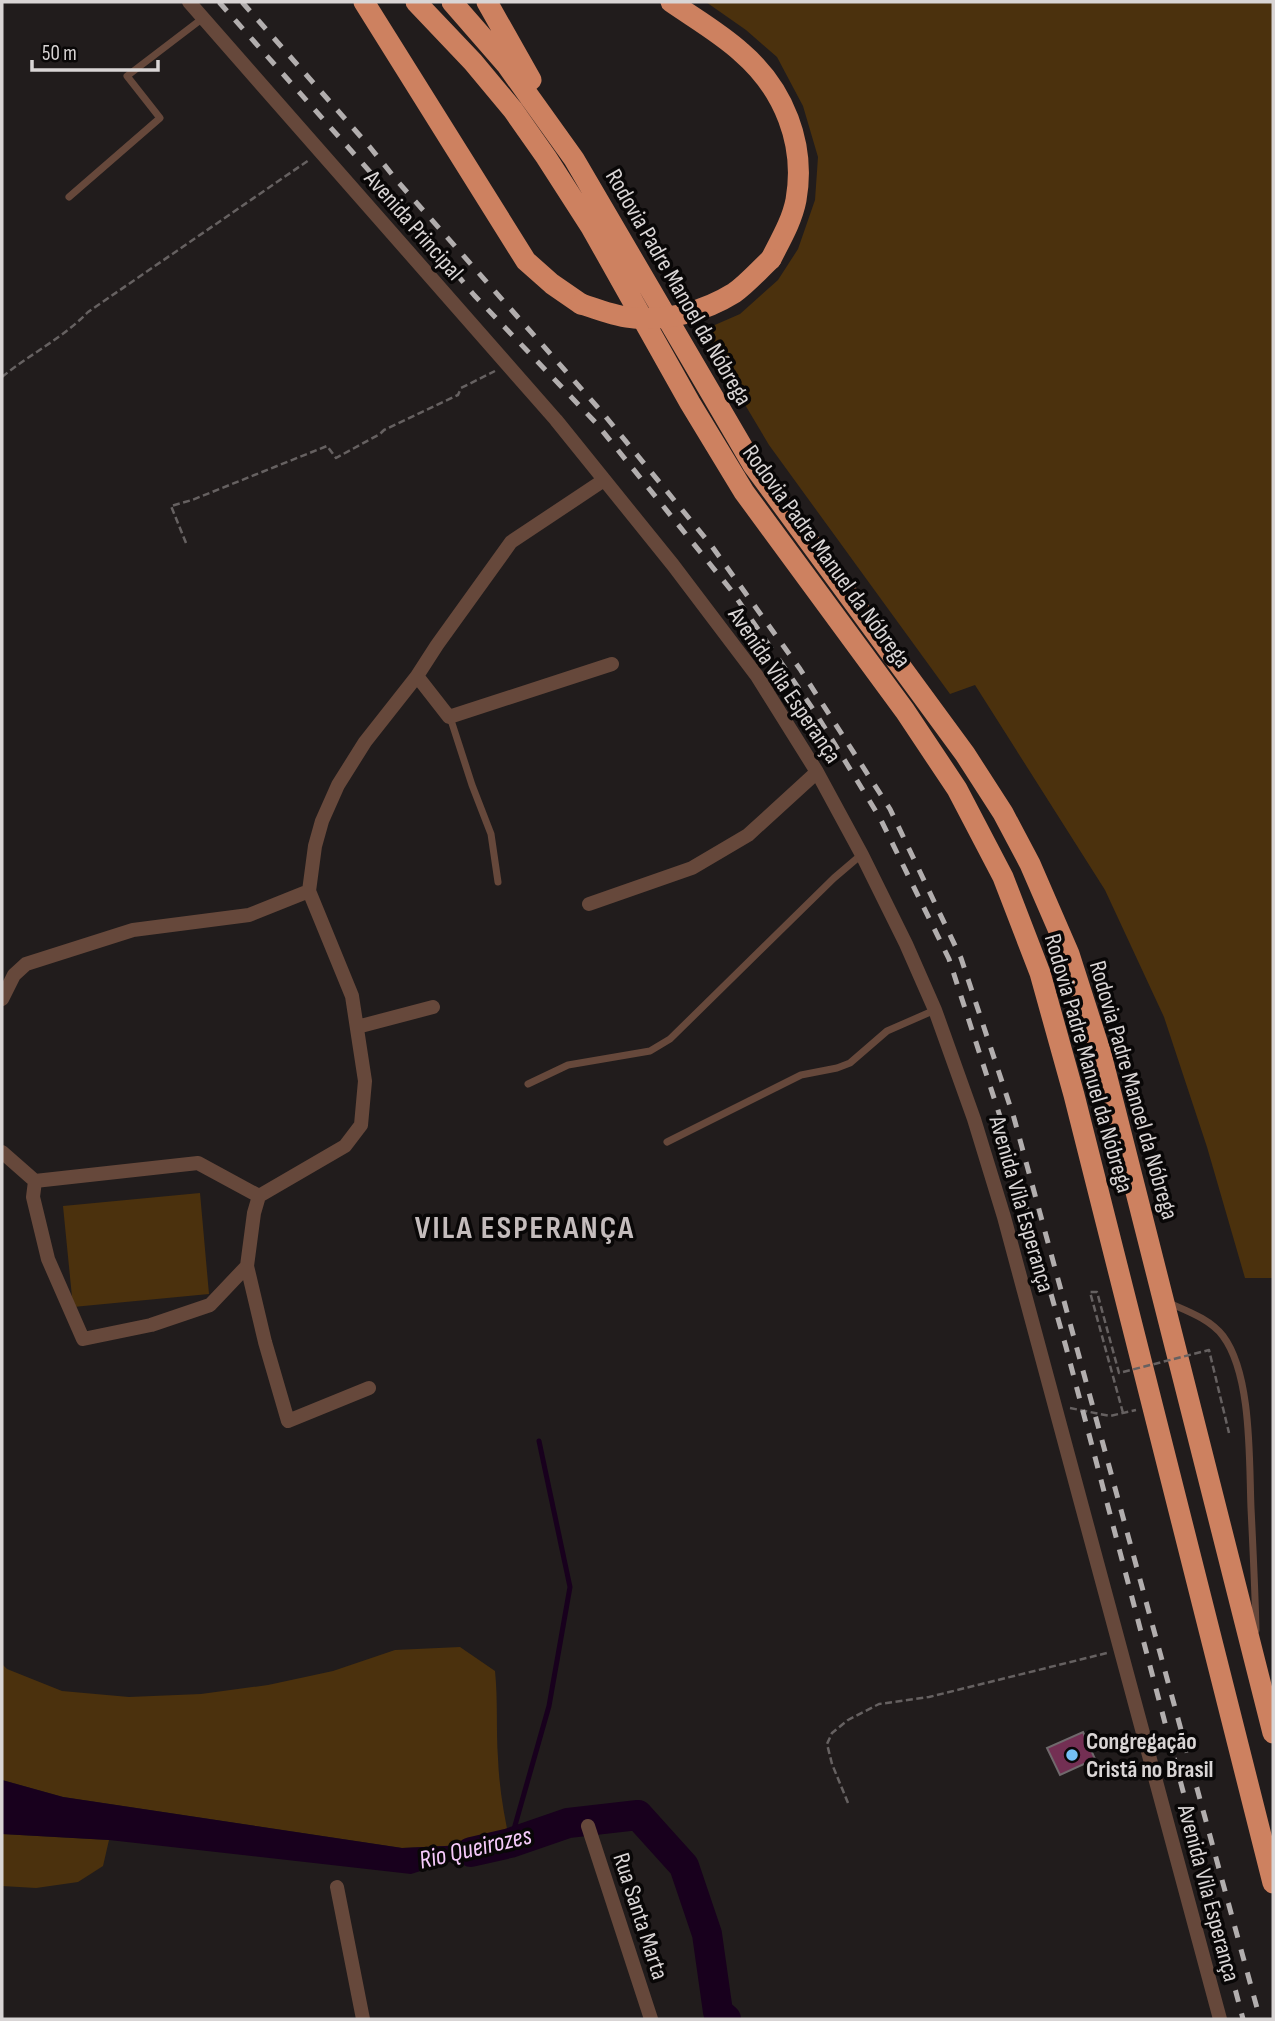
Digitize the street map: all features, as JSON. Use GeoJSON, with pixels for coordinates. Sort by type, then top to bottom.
{"type":"FeatureCollection","features":[{"type":"Feature","properties":{"kind":"highway"},"geometry":{"type":"LineString","coordinates":[[364,2],[526,261],[552,284],[581,304],[632,318],[675,316],[708,307],[736,291],[771,259],[796,202],[799,159],[790,121],[770,82],[741,51],[671,2]]}},
{"type":"Feature","properties":{"kind":"highway","name":"Rodovia Padre Manuel da Nóbrega"},"geometry":{"type":"LineString","coordinates":[[416,2],[473,62],[547,157],[591,227],[690,403],[744,492],[905,711],[957,789],[1003,877],[1040,973],[1074,1095],[1273,1882]]}},
{"type":"Feature","properties":{"kind":"highway","name":"Rodovia Padre Manoel da Nóbrega"},"geometry":{"type":"LineString","coordinates":[[452,2],[506,65],[574,159],[753,465],[965,754],[1003,813],[1030,864],[1069,954],[1101,1054],[1273,1733]]}},
{"type":"Feature","properties":{"kind":"highway"},"geometry":{"type":"LineString","coordinates":[[487,2],[574,159]]}},
{"type":"Feature","properties":{"kind":"street","name":"Avenida Principal"},"geometry":{"type":"LineString","coordinates":[[189,2],[556,420],[604,480]]}},
{"type":"Feature","properties":{"kind":"street"},"geometry":{"type":"LineString","coordinates":[[369,1388],[288,1421],[247,1266],[259,1196],[345,1146],[361,1125],[365,1081],[352,996],[309,891],[315,846],[322,821],[338,785],[365,742],[417,676],[511,542],[604,480]]}},
{"type":"Feature","properties":{"kind":"street","name":"Avenida Vila Esperança"},"geometry":{"type":"LineString","coordinates":[[604,480],[757,676],[817,772],[862,855],[935,1010],[974,1119],[1004,1217],[1220,2019]]}},
{"type":"Feature","properties":{"kind":"street"},"geometry":{"type":"LineString","coordinates":[[417,676],[449,717],[612,664]]}},
{"type":"Feature","properties":{"kind":"street"},"geometry":{"type":"LineString","coordinates":[[589,904],[692,867],[748,835],[817,772]]}},
{"type":"Feature","properties":{"kind":"street"},"geometry":{"type":"LineString","coordinates":[[2,999],[13,975],[26,964],[133,930],[249,915],[309,891]]}},
{"type":"Feature","properties":{"kind":"street"},"geometry":{"type":"LineString","coordinates":[[357,1027],[433,1007]]}},
{"type":"Feature","properties":{"kind":"street"},"geometry":{"type":"LineString","coordinates":[[2,1152],[35,1181],[198,1163],[259,1196]]}},
{"type":"Feature","properties":{"kind":"street"},"geometry":{"type":"LineString","coordinates":[[35,1181],[33,1197],[48,1259],[83,1339],[151,1325],[210,1305],[247,1266]]}},
{"type":"Feature","properties":{"kind":"street","name":"Rua Santa Marta"},"geometry":{"type":"LineString","coordinates":[[588,1826],[651,2019]]}},
{"type":"Feature","properties":{"kind":"street"},"geometry":{"type":"LineString","coordinates":[[337,1887],[363,2019]]}},
{"type":"Feature","properties":{"kind":"lane"},"geometry":{"type":"LineString","coordinates":[[69,197],[160,118],[127,76],[204,18]]}},
{"type":"Feature","properties":{"kind":"lane"},"geometry":{"type":"LineString","coordinates":[[449,717],[491,834],[498,882]]}},
{"type":"Feature","properties":{"kind":"lane"},"geometry":{"type":"LineString","coordinates":[[527,1084],[568,1065],[650,1051],[670,1039],[834,878],[862,855]]}},
{"type":"Feature","properties":{"kind":"lane"},"geometry":{"type":"LineString","coordinates":[[667,1142],[801,1075],[850,1063],[887,1031],[935,1010]]}},
{"type":"Feature","properties":{"kind":"lane"},"geometry":{"type":"LineString","coordinates":[[1164,1300],[1205,1320],[1222,1335],[1236,1361],[1244,1397],[1250,1464],[1258,1673]]}},
{"type":"Feature","properties":{"kind":"path"},"geometry":{"type":"LineString","coordinates":[[2,377],[20,361],[75,325],[88,312],[320,152]]}},
{"type":"Feature","properties":{"kind":"path"},"geometry":{"type":"LineString","coordinates":[[186,542],[171,506],[327,446],[336,458],[384,430],[458,395],[461,388],[507,364]]}},
{"type":"Feature","properties":{"kind":"path"},"geometry":{"type":"LineString","coordinates":[[1123,1413],[1090,1292],[1097,1292],[1119,1373],[1209,1350],[1229,1433]]}},
{"type":"Feature","properties":{"kind":"path"},"geometry":{"type":"LineString","coordinates":[[1055,1405],[1110,1416],[1152,1405]]}},
{"type":"Feature","properties":{"kind":"path"},"geometry":{"type":"LineString","coordinates":[[848,1804],[827,1745],[832,1733],[848,1720],[879,1704],[929,1697],[1120,1650]]}},
{"type":"Feature","properties":{"kind":"shaded area"},"geometry":{"type":"Polygon","coordinates":[[[706,2],[1273,2],[1273,1278],[1245,1278],[1207,1147],[1164,1017],[1105,890],[975,685],[950,694],[769,445],[701,331],[740,314],[778,280],[798,249],[815,200],[818,157],[803,106],[777,57],[746,30],[706,2]]]}},
{"type":"Feature","properties":{"kind":"shaded area"},"geometry":{"type":"Polygon","coordinates":[[[200,1193],[209,1294],[73,1307],[63,1206],[200,1193]]]}},
{"type":"Feature","properties":{"kind":"shaded area"},"geometry":{"type":"Polygon","coordinates":[[[460,1647],[495,1671],[499,1780],[510,1843],[402,1848],[63,1797],[2,1780],[2,1664],[7,1669],[62,1691],[129,1697],[201,1694],[268,1685],[333,1671],[395,1650],[460,1647]]]}},
{"type":"Feature","properties":{"kind":"shaded area"},"geometry":{"type":"Polygon","coordinates":[[[2,1834],[109,1840],[103,1866],[78,1882],[36,1888],[2,1886],[2,1834]]]}},
{"type":"Feature","properties":{"kind":"water"},"geometry":{"type":"Polygon","coordinates":[[[2,1780],[63,1797],[402,1848],[510,1843],[411,1874],[109,1840],[2,1834],[2,1780]]]}},
{"type":"Feature","properties":{"kind":"building","name":"Congregação Cristã no Brasil"},"geometry":{"type":"Polygon","coordinates":[[[1083,1732],[1095,1759],[1060,1775],[1047,1748],[1083,1732]]]}},
{"type":"Feature","properties":{"kind":"waterway"},"geometry":{"type":"LineString","coordinates":[[510,1843],[549,1706],[570,1587],[539,1441]]}},
{"type":"Feature","properties":{"kind":"waterway","name":"Rio Queirozes"},"geometry":{"type":"LineString","coordinates":[[471,1852],[510,1843],[568,1823],[638,1815],[684,1866],[707,1934],[718,2012],[726,2019]]}},
{"type":"Feature","properties":{"kind":"railway"},"geometry":{"type":"LineString","coordinates":[[219,2],[387,191],[474,295],[596,423],[731,590],[815,712],[880,818],[949,959],[1007,1138],[1066,1347],[1243,2019]]}},
{"type":"Feature","properties":{"kind":"railway"},"geometry":{"type":"LineString","coordinates":[[242,2],[601,411],[711,545],[800,669],[890,809],[961,958],[1014,1118],[1260,2019]]}},
{"type":"Feature","properties":{"kind":"place","name":"Congregação Cristã no Brasil"},"geometry":{"type":"Point","coordinates":[1072,1755]}},
{"type":"Feature","properties":{"kind":"district","name":"VILA ESPERANÇA"},"geometry":{"type":"Point","coordinates":[525,1227]}}]}
